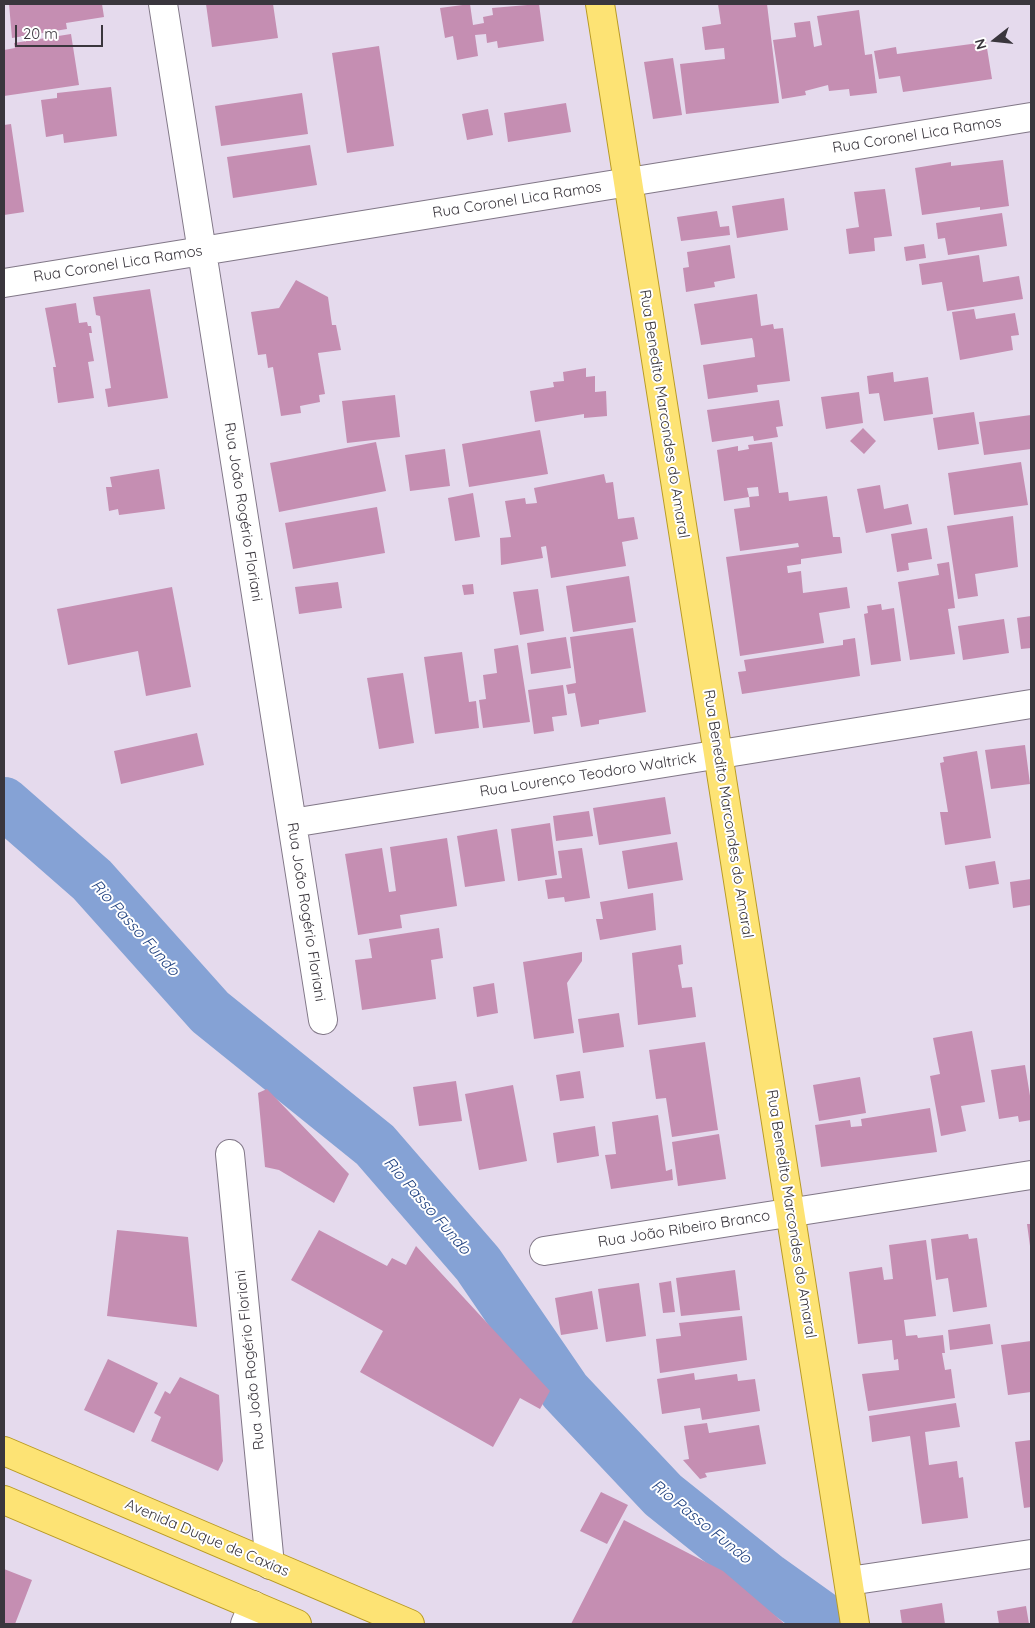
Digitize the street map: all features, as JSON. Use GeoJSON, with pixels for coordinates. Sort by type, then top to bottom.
{"type":"FeatureCollection","features":[{"type":"Feature","properties":{"kind":"main road","name":"Rua Benedito Marcondes do Amaral"},"geometry":{"type":"LineString","coordinates":[[600,4],[855,1620]]}},
{"type":"Feature","properties":{"kind":"main road","name":"Avenida Duque de Caxias"},"geometry":{"type":"LineString","coordinates":[[4,1451],[410,1624]]}},
{"type":"Feature","properties":{"kind":"main road"},"geometry":{"type":"LineString","coordinates":[[4,1500],[249,1615],[297,1624]]}},
{"type":"Feature","properties":{"kind":"street","name":"Rua João Rogério Floriani"},"geometry":{"type":"LineString","coordinates":[[163,4],[323,1020]]}},
{"type":"Feature","properties":{"kind":"street","name":"Rua Coronel Lica Ramos"},"geometry":{"type":"LineString","coordinates":[[4,283],[1031,117]]}},
{"type":"Feature","properties":{"kind":"street","name":"Rua Lourenço Teodoro Waltrick"},"geometry":{"type":"LineString","coordinates":[[292,823],[1031,704]]}},
{"type":"Feature","properties":{"kind":"street","name":"Rua João Rogério Floriani"},"geometry":{"type":"LineString","coordinates":[[230,1154],[270,1565]]}},
{"type":"Feature","properties":{"kind":"street","name":"Rua João Ribeiro Branco"},"geometry":{"type":"LineString","coordinates":[[544,1251],[1031,1174]]}},
{"type":"Feature","properties":{"kind":"street"},"geometry":{"type":"LineString","coordinates":[[849,1581],[1031,1554]]}},
{"type":"Feature","properties":{"kind":"building"},"geometry":{"type":"Polygon","coordinates":[[[9,4],[102,4],[104,17],[66,23],[67,29],[12,38],[9,4]]]}},
{"type":"Feature","properties":{"kind":"building"},"geometry":{"type":"Polygon","coordinates":[[[206,4],[273,4],[278,38],[212,47],[206,4]]]}},
{"type":"Feature","properties":{"kind":"building"},"geometry":{"type":"Polygon","coordinates":[[[470,4],[473,25],[484,23],[483,17],[493,15],[492,8],[539,4],[544,41],[498,48],[497,41],[487,43],[486,34],[475,35],[478,56],[457,60],[453,36],[445,38],[440,8],[470,4]]]}},
{"type":"Feature","properties":{"kind":"building"},"geometry":{"type":"Polygon","coordinates":[[[718,4],[767,4],[779,103],[686,114],[680,64],[725,59],[724,48],[705,50],[702,27],[721,24],[718,4]]]}},
{"type":"Feature","properties":{"kind":"building"},"geometry":{"type":"Polygon","coordinates":[[[859,10],[865,55],[872,54],[877,93],[850,96],[849,89],[829,91],[828,85],[805,91],[806,95],[782,99],[773,40],[796,37],[794,23],[810,21],[814,47],[822,45],[817,16],[859,10]]]}},
{"type":"Feature","properties":{"kind":"building"},"geometry":{"type":"Polygon","coordinates":[[[71,34],[79,85],[4,96],[4,50],[15,48],[14,43],[71,34]]]}},
{"type":"Feature","properties":{"kind":"building"},"geometry":{"type":"Polygon","coordinates":[[[986,42],[992,79],[903,92],[900,76],[879,79],[874,51],[896,47],[897,54],[986,42]]]}},
{"type":"Feature","properties":{"kind":"building"},"geometry":{"type":"Polygon","coordinates":[[[379,46],[394,146],[347,153],[332,53],[379,46]]]}},
{"type":"Feature","properties":{"kind":"building"},"geometry":{"type":"Polygon","coordinates":[[[673,58],[682,115],[653,119],[644,62],[673,58]]]}},
{"type":"Feature","properties":{"kind":"building"},"geometry":{"type":"Polygon","coordinates":[[[111,87],[117,136],[64,143],[63,134],[46,137],[41,100],[57,98],[57,93],[111,87]]]}},
{"type":"Feature","properties":{"kind":"building"},"geometry":{"type":"Polygon","coordinates":[[[302,93],[308,134],[221,146],[215,106],[302,93]]]}},
{"type":"Feature","properties":{"kind":"building"},"geometry":{"type":"Polygon","coordinates":[[[566,103],[571,132],[508,142],[504,113],[566,103]]]}},
{"type":"Feature","properties":{"kind":"building"},"geometry":{"type":"Polygon","coordinates":[[[488,109],[493,135],[467,140],[462,114],[488,109]]]}},
{"type":"Feature","properties":{"kind":"building"},"geometry":{"type":"Polygon","coordinates":[[[11,124],[24,212],[4,215],[4,125],[11,124]]]}},
{"type":"Feature","properties":{"kind":"building"},"geometry":{"type":"Polygon","coordinates":[[[310,145],[317,185],[233,198],[227,157],[310,145]]]}},
{"type":"Feature","properties":{"kind":"building"},"geometry":{"type":"Polygon","coordinates":[[[1003,160],[1009,206],[980,210],[980,207],[922,215],[915,168],[951,162],[951,166],[1003,160]]]}},
{"type":"Feature","properties":{"kind":"building"},"geometry":{"type":"Polygon","coordinates":[[[885,189],[892,236],[874,238],[875,251],[849,254],[846,229],[859,227],[854,192],[885,189]]]}},
{"type":"Feature","properties":{"kind":"building"},"geometry":{"type":"Polygon","coordinates":[[[784,198],[788,230],[737,238],[732,206],[784,198]]]}},
{"type":"Feature","properties":{"kind":"building"},"geometry":{"type":"Polygon","coordinates":[[[717,211],[720,227],[729,226],[730,235],[681,241],[677,217],[717,211]]]}},
{"type":"Feature","properties":{"kind":"building"},"geometry":{"type":"Polygon","coordinates":[[[1002,213],[1007,246],[948,255],[945,238],[938,239],[936,223],[1002,213]]]}},
{"type":"Feature","properties":{"kind":"building"},"geometry":{"type":"Polygon","coordinates":[[[924,244],[926,258],[906,261],[904,247],[924,244]]]}},
{"type":"Feature","properties":{"kind":"building"},"geometry":{"type":"Polygon","coordinates":[[[730,245],[735,278],[714,282],[715,287],[686,292],[683,268],[689,267],[687,252],[730,245]]]}},
{"type":"Feature","properties":{"kind":"building"},"geometry":{"type":"Polygon","coordinates":[[[979,255],[983,282],[1019,276],[1023,299],[947,311],[942,282],[922,285],[919,264],[979,255]]]}},
{"type":"Feature","properties":{"kind":"building"},"geometry":{"type":"Polygon","coordinates":[[[296,280],[328,297],[332,325],[336,325],[341,350],[318,353],[325,394],[319,395],[320,402],[300,406],[301,413],[281,416],[273,367],[268,368],[266,354],[258,355],[251,312],[279,308],[296,280]]]}},
{"type":"Feature","properties":{"kind":"building"},"geometry":{"type":"Polygon","coordinates":[[[150,289],[168,398],[108,407],[105,389],[111,388],[100,316],[96,315],[93,297],[150,289]]]}},
{"type":"Feature","properties":{"kind":"building"},"geometry":{"type":"Polygon","coordinates":[[[757,294],[761,326],[773,324],[774,329],[783,328],[790,381],[757,385],[758,392],[708,399],[703,365],[755,357],[753,341],[752,338],[701,345],[694,304],[757,294]]]}},
{"type":"Feature","properties":{"kind":"building"},"geometry":{"type":"Polygon","coordinates":[[[76,303],[79,323],[87,322],[88,326],[91,326],[92,333],[89,333],[94,361],[88,362],[94,398],[58,403],[53,367],[56,367],[45,308],[76,303]]]}},
{"type":"Feature","properties":{"kind":"building"},"geometry":{"type":"Polygon","coordinates":[[[974,309],[976,319],[1015,313],[1019,335],[1011,336],[1013,350],[960,360],[952,312],[974,309]]]}},
{"type":"Feature","properties":{"kind":"building"},"geometry":{"type":"Polygon","coordinates":[[[586,368],[586,377],[595,376],[595,392],[606,391],[607,416],[584,418],[584,414],[535,422],[530,391],[554,387],[553,382],[564,381],[563,372],[586,368]]]}},
{"type":"Feature","properties":{"kind":"building"},"geometry":{"type":"Polygon","coordinates":[[[893,372],[894,382],[928,377],[933,414],[884,421],[879,393],[869,394],[867,376],[893,372]]]}},
{"type":"Feature","properties":{"kind":"building"},"geometry":{"type":"Polygon","coordinates":[[[859,392],[863,423],[826,429],[821,397],[859,392]]]}},
{"type":"Feature","properties":{"kind":"building"},"geometry":{"type":"Polygon","coordinates":[[[395,395],[400,437],[347,443],[342,401],[395,395]]]}},
{"type":"Feature","properties":{"kind":"building"},"geometry":{"type":"Polygon","coordinates":[[[779,400],[783,426],[776,427],[778,437],[754,441],[753,436],[712,442],[707,410],[779,400]]]}},
{"type":"Feature","properties":{"kind":"building"},"geometry":{"type":"Polygon","coordinates":[[[974,412],[979,444],[938,450],[933,418],[974,412]]]}},
{"type":"Feature","properties":{"kind":"building"},"geometry":{"type":"Polygon","coordinates":[[[1031,415],[1031,449],[984,455],[979,422],[1031,415]]]}},
{"type":"Feature","properties":{"kind":"building"},"geometry":{"type":"Polygon","coordinates":[[[863,428],[876,441],[864,454],[850,441],[863,428]]]}},
{"type":"Feature","properties":{"kind":"building"},"geometry":{"type":"Polygon","coordinates":[[[540,430],[548,474],[469,487],[462,444],[540,430]]]}},
{"type":"Feature","properties":{"kind":"building"},"geometry":{"type":"Polygon","coordinates":[[[376,442],[386,491],[279,512],[270,463],[376,442]]]}},
{"type":"Feature","properties":{"kind":"building"},"geometry":{"type":"Polygon","coordinates":[[[772,442],[779,493],[788,492],[789,501],[827,496],[833,537],[840,537],[842,553],[801,559],[801,564],[787,566],[788,573],[801,571],[803,593],[847,587],[850,608],[819,613],[824,643],[740,656],[726,557],[799,547],[798,543],[740,551],[734,509],[750,507],[749,497],[724,501],[717,450],[738,446],[738,451],[749,449],[748,445],[772,442]],[[758,487],[747,488],[749,497],[759,496],[758,487]]]}},
{"type":"Feature","properties":{"kind":"building"},"geometry":{"type":"Polygon","coordinates":[[[445,449],[450,486],[410,491],[405,455],[445,449]]]}},
{"type":"Feature","properties":{"kind":"building"},"geometry":{"type":"Polygon","coordinates":[[[1021,462],[1028,505],[954,515],[948,473],[1021,462]]]}},
{"type":"Feature","properties":{"kind":"building"},"geometry":{"type":"Polygon","coordinates":[[[159,469],[165,509],[119,515],[118,509],[109,511],[106,487],[112,487],[110,477],[159,469]]]}},
{"type":"Feature","properties":{"kind":"building"},"geometry":{"type":"Polygon","coordinates":[[[604,474],[606,483],[613,482],[618,519],[634,517],[638,539],[622,542],[626,566],[551,578],[546,546],[541,547],[543,558],[501,565],[500,538],[511,537],[505,501],[525,498],[526,504],[537,503],[534,488],[604,474]]]}},
{"type":"Feature","properties":{"kind":"building"},"geometry":{"type":"Polygon","coordinates":[[[880,485],[884,509],[908,504],[912,524],[866,533],[857,489],[880,485]]]}},
{"type":"Feature","properties":{"kind":"building"},"geometry":{"type":"Polygon","coordinates":[[[473,493],[480,537],[455,541],[448,498],[473,493]]]}},
{"type":"Feature","properties":{"kind":"building"},"geometry":{"type":"Polygon","coordinates":[[[377,507],[385,553],[293,569],[285,523],[377,507]]]}},
{"type":"Feature","properties":{"kind":"building"},"geometry":{"type":"Polygon","coordinates":[[[1013,516],[1018,567],[975,574],[978,596],[958,599],[947,526],[1013,516]]]}},
{"type":"Feature","properties":{"kind":"building"},"geometry":{"type":"Polygon","coordinates":[[[927,528],[932,559],[908,563],[909,570],[897,572],[891,534],[927,528]]]}},
{"type":"Feature","properties":{"kind":"building"},"geometry":{"type":"Polygon","coordinates":[[[949,562],[955,608],[948,609],[955,654],[910,660],[898,582],[939,575],[937,564],[949,562]]]}},
{"type":"Feature","properties":{"kind":"building"},"geometry":{"type":"Polygon","coordinates":[[[629,576],[636,622],[573,632],[566,586],[629,576]]]}},
{"type":"Feature","properties":{"kind":"building"},"geometry":{"type":"Polygon","coordinates":[[[338,582],[342,608],[299,614],[295,587],[338,582]]]}},
{"type":"Feature","properties":{"kind":"building"},"geometry":{"type":"Polygon","coordinates":[[[473,584],[474,594],[464,595],[462,585],[473,584]]]}},
{"type":"Feature","properties":{"kind":"building"},"geometry":{"type":"Polygon","coordinates":[[[172,587],[191,687],[146,696],[138,651],[68,665],[57,609],[172,587]]]}},
{"type":"Feature","properties":{"kind":"building"},"geometry":{"type":"Polygon","coordinates":[[[538,589],[544,631],[520,635],[513,592],[538,589]]]}},
{"type":"Feature","properties":{"kind":"building"},"geometry":{"type":"Polygon","coordinates":[[[881,604],[882,610],[894,608],[901,661],[871,665],[864,614],[868,613],[867,606],[881,604]]]}},
{"type":"Feature","properties":{"kind":"building"},"geometry":{"type":"Polygon","coordinates":[[[1031,616],[1031,648],[1021,649],[1017,618],[1031,616]]]}},
{"type":"Feature","properties":{"kind":"building"},"geometry":{"type":"Polygon","coordinates":[[[1004,619],[1009,653],[963,660],[958,626],[1004,619]]]}},
{"type":"Feature","properties":{"kind":"building"},"geometry":{"type":"Polygon","coordinates":[[[633,628],[646,712],[599,720],[599,724],[581,727],[575,693],[568,694],[566,685],[576,683],[570,637],[633,628]]]}},
{"type":"Feature","properties":{"kind":"building"},"geometry":{"type":"Polygon","coordinates":[[[566,637],[571,668],[531,674],[527,643],[566,637]]]}},
{"type":"Feature","properties":{"kind":"building"},"geometry":{"type":"Polygon","coordinates":[[[855,638],[860,676],[742,694],[738,672],[746,671],[744,660],[843,645],[843,640],[855,638]]]}},
{"type":"Feature","properties":{"kind":"building"},"geometry":{"type":"Polygon","coordinates":[[[518,645],[530,722],[483,728],[479,700],[486,699],[483,675],[497,673],[494,649],[518,645]]]}},
{"type":"Feature","properties":{"kind":"building"},"geometry":{"type":"Polygon","coordinates":[[[462,652],[469,702],[476,701],[479,728],[435,734],[424,657],[462,652]]]}},
{"type":"Feature","properties":{"kind":"building"},"geometry":{"type":"Polygon","coordinates":[[[403,673],[414,743],[379,749],[367,678],[403,673]]]}},
{"type":"Feature","properties":{"kind":"building"},"geometry":{"type":"Polygon","coordinates":[[[563,685],[567,715],[552,717],[554,731],[534,734],[528,690],[563,685]]]}},
{"type":"Feature","properties":{"kind":"building"},"geometry":{"type":"Polygon","coordinates":[[[197,733],[204,765],[121,784],[114,751],[197,733]]]}},
{"type":"Feature","properties":{"kind":"building"},"geometry":{"type":"Polygon","coordinates":[[[1025,745],[1030,784],[991,789],[985,750],[1025,745]]]}},
{"type":"Feature","properties":{"kind":"building"},"geometry":{"type":"Polygon","coordinates":[[[977,751],[991,838],[945,845],[940,812],[948,812],[940,763],[944,762],[943,757],[977,751]]]}},
{"type":"Feature","properties":{"kind":"building"},"geometry":{"type":"Polygon","coordinates":[[[665,797],[671,834],[599,845],[593,808],[665,797]]]}},
{"type":"Feature","properties":{"kind":"building"},"geometry":{"type":"Polygon","coordinates":[[[589,811],[593,836],[556,841],[553,816],[589,811]]]}},
{"type":"Feature","properties":{"kind":"building"},"geometry":{"type":"Polygon","coordinates":[[[550,823],[557,875],[518,881],[511,829],[550,823]]]}},
{"type":"Feature","properties":{"kind":"building"},"geometry":{"type":"Polygon","coordinates":[[[497,829],[505,881],[465,887],[457,836],[497,829]]]}},
{"type":"Feature","properties":{"kind":"building"},"geometry":{"type":"Polygon","coordinates":[[[447,838],[457,906],[400,915],[402,928],[358,935],[345,854],[382,848],[389,892],[396,891],[390,847],[447,838]]]}},
{"type":"Feature","properties":{"kind":"building"},"geometry":{"type":"Polygon","coordinates":[[[677,842],[683,880],[628,889],[622,851],[677,842]]]}},
{"type":"Feature","properties":{"kind":"building"},"geometry":{"type":"Polygon","coordinates":[[[582,848],[590,898],[565,902],[564,897],[548,899],[545,880],[562,878],[558,851],[582,848]]]}},
{"type":"Feature","properties":{"kind":"building"},"geometry":{"type":"Polygon","coordinates":[[[995,861],[999,884],[969,889],[965,866],[995,861]]]}},
{"type":"Feature","properties":{"kind":"building"},"geometry":{"type":"Polygon","coordinates":[[[1031,879],[1031,905],[1013,908],[1010,882],[1031,879]]]}},
{"type":"Feature","properties":{"kind":"building"},"geometry":{"type":"Polygon","coordinates":[[[653,893],[656,930],[600,940],[596,919],[603,919],[600,902],[653,893]]]}},
{"type":"Feature","properties":{"kind":"building"},"geometry":{"type":"Polygon","coordinates":[[[439,928],[443,958],[431,960],[436,999],[362,1010],[355,960],[372,958],[369,939],[439,928]]]}},
{"type":"Feature","properties":{"kind":"building"},"geometry":{"type":"Polygon","coordinates":[[[681,945],[683,964],[678,965],[682,988],[692,987],[696,1017],[638,1025],[632,953],[681,945]]]}},
{"type":"Feature","properties":{"kind":"building"},"geometry":{"type":"Polygon","coordinates":[[[582,952],[582,961],[567,983],[574,1033],[534,1039],[523,962],[582,952]]]}},
{"type":"Feature","properties":{"kind":"building"},"geometry":{"type":"Polygon","coordinates":[[[494,983],[498,1013],[477,1017],[473,987],[494,983]]]}},
{"type":"Feature","properties":{"kind":"building"},"geometry":{"type":"Polygon","coordinates":[[[619,1013],[624,1047],[583,1053],[578,1019],[619,1013]]]}},
{"type":"Feature","properties":{"kind":"building"},"geometry":{"type":"Polygon","coordinates":[[[972,1031],[985,1102],[961,1106],[966,1131],[941,1136],[930,1076],[940,1074],[933,1038],[972,1031]]]}},
{"type":"Feature","properties":{"kind":"building"},"geometry":{"type":"Polygon","coordinates":[[[705,1042],[718,1130],[672,1137],[666,1098],[656,1099],[649,1050],[705,1042]]]}},
{"type":"Feature","properties":{"kind":"building"},"geometry":{"type":"Polygon","coordinates":[[[1025,1065],[1031,1102],[1031,1120],[1019,1122],[1018,1116],[999,1119],[991,1070],[1025,1065]]]}},
{"type":"Feature","properties":{"kind":"building"},"geometry":{"type":"Polygon","coordinates":[[[580,1071],[584,1098],[560,1101],[556,1075],[580,1071]]]}},
{"type":"Feature","properties":{"kind":"building"},"geometry":{"type":"Polygon","coordinates":[[[860,1077],[866,1113],[819,1121],[813,1085],[860,1077]]]}},
{"type":"Feature","properties":{"kind":"building"},"geometry":{"type":"Polygon","coordinates":[[[456,1081],[462,1121],[419,1126],[413,1087],[456,1081]]]}},
{"type":"Feature","properties":{"kind":"building"},"geometry":{"type":"Polygon","coordinates":[[[513,1085],[527,1161],[479,1170],[465,1094],[513,1085]]]}},
{"type":"Feature","properties":{"kind":"building"},"geometry":{"type":"Polygon","coordinates":[[[267,1089],[349,1174],[334,1203],[279,1170],[265,1167],[258,1093],[267,1089]]]}},
{"type":"Feature","properties":{"kind":"building"},"geometry":{"type":"Polygon","coordinates":[[[930,1108],[937,1152],[821,1167],[815,1125],[850,1120],[851,1127],[862,1126],[861,1119],[930,1108]]]}},
{"type":"Feature","properties":{"kind":"building"},"geometry":{"type":"Polygon","coordinates":[[[658,1115],[666,1171],[672,1169],[673,1180],[611,1189],[605,1155],[616,1154],[612,1122],[658,1115]]]}},
{"type":"Feature","properties":{"kind":"building"},"geometry":{"type":"Polygon","coordinates":[[[595,1126],[599,1156],[557,1163],[553,1133],[595,1126]]]}},
{"type":"Feature","properties":{"kind":"building"},"geometry":{"type":"Polygon","coordinates":[[[719,1134],[726,1179],[678,1186],[672,1142],[719,1134]]]}},
{"type":"Feature","properties":{"kind":"building"},"geometry":{"type":"Polygon","coordinates":[[[1027,1224],[1031,1224],[1031,1246],[1030,1246],[1027,1224]]]}},
{"type":"Feature","properties":{"kind":"building"},"geometry":{"type":"Polygon","coordinates":[[[117,1230],[188,1237],[197,1327],[107,1316],[117,1230]]]}},
{"type":"Feature","properties":{"kind":"building"},"geometry":{"type":"Polygon","coordinates":[[[319,1230],[387,1266],[392,1258],[406,1265],[416,1246],[550,1391],[540,1409],[520,1398],[493,1447],[360,1372],[383,1331],[291,1280],[319,1230]]]}},
{"type":"Feature","properties":{"kind":"building"},"geometry":{"type":"Polygon","coordinates":[[[968,1234],[969,1239],[977,1238],[987,1307],[953,1312],[948,1278],[936,1280],[931,1239],[968,1234]]]}},
{"type":"Feature","properties":{"kind":"building"},"geometry":{"type":"Polygon","coordinates":[[[926,1240],[936,1316],[904,1320],[906,1336],[917,1335],[918,1338],[943,1335],[945,1353],[942,1353],[945,1370],[951,1369],[955,1398],[868,1411],[862,1374],[899,1370],[898,1359],[894,1360],[892,1340],[858,1344],[849,1272],[882,1267],[884,1280],[893,1279],[889,1245],[926,1240]]]}},
{"type":"Feature","properties":{"kind":"building"},"geometry":{"type":"Polygon","coordinates":[[[735,1270],[740,1310],[681,1316],[676,1278],[735,1270]]]}},
{"type":"Feature","properties":{"kind":"building"},"geometry":{"type":"Polygon","coordinates":[[[671,1281],[675,1312],[663,1313],[659,1283],[671,1281]]]}},
{"type":"Feature","properties":{"kind":"building"},"geometry":{"type":"Polygon","coordinates":[[[639,1283],[646,1336],[606,1342],[598,1289],[639,1283]]]}},
{"type":"Feature","properties":{"kind":"building"},"geometry":{"type":"Polygon","coordinates":[[[592,1291],[598,1329],[561,1335],[555,1298],[592,1291]]]}},
{"type":"Feature","properties":{"kind":"building"},"geometry":{"type":"Polygon","coordinates":[[[742,1316],[747,1360],[660,1373],[656,1339],[681,1336],[679,1323],[742,1316]]]}},
{"type":"Feature","properties":{"kind":"building"},"geometry":{"type":"Polygon","coordinates":[[[990,1324],[993,1344],[950,1350],[948,1330],[990,1324]]]}},
{"type":"Feature","properties":{"kind":"building"},"geometry":{"type":"Polygon","coordinates":[[[1031,1341],[1031,1392],[1008,1395],[1001,1345],[1031,1341]]]}},
{"type":"Feature","properties":{"kind":"building"},"geometry":{"type":"Polygon","coordinates":[[[108,1359],[158,1383],[134,1433],[84,1410],[108,1359]]]}},
{"type":"Feature","properties":{"kind":"building"},"geometry":{"type":"Polygon","coordinates":[[[694,1373],[695,1380],[737,1374],[738,1381],[755,1379],[760,1411],[702,1420],[700,1408],[662,1414],[657,1379],[694,1373]]]}},
{"type":"Feature","properties":{"kind":"building"},"geometry":{"type":"Polygon","coordinates":[[[180,1377],[219,1395],[223,1461],[218,1471],[151,1441],[161,1417],[154,1413],[165,1391],[170,1394],[180,1377]]]}},
{"type":"Feature","properties":{"kind":"building"},"geometry":{"type":"Polygon","coordinates":[[[956,1403],[960,1427],[925,1432],[929,1465],[957,1461],[959,1478],[963,1477],[968,1518],[922,1524],[910,1436],[872,1442],[869,1416],[956,1403]]]}},
{"type":"Feature","properties":{"kind":"building"},"geometry":{"type":"Polygon","coordinates":[[[707,1423],[709,1433],[759,1425],[766,1464],[705,1473],[707,1477],[700,1479],[683,1460],[689,1459],[684,1426],[707,1423]]]}},
{"type":"Feature","properties":{"kind":"building"},"geometry":{"type":"Polygon","coordinates":[[[1031,1440],[1031,1507],[1024,1508],[1015,1442],[1031,1440]]]}},
{"type":"Feature","properties":{"kind":"building"},"geometry":{"type":"Polygon","coordinates":[[[601,1492],[628,1505],[607,1544],[580,1531],[601,1492]]]}},
{"type":"Feature","properties":{"kind":"building"},"geometry":{"type":"Polygon","coordinates":[[[624,1520],[723,1571],[785,1624],[571,1624],[624,1520]]]}},
{"type":"Feature","properties":{"kind":"building"},"geometry":{"type":"Polygon","coordinates":[[[4,1569],[32,1580],[15,1624],[4,1624],[4,1569]]]}},
{"type":"Feature","properties":{"kind":"building"},"geometry":{"type":"Polygon","coordinates":[[[942,1603],[945,1624],[902,1624],[900,1610],[942,1603]]]}},
{"type":"Feature","properties":{"kind":"building"},"geometry":{"type":"Polygon","coordinates":[[[1026,1606],[1029,1624],[999,1624],[997,1611],[1026,1606]]]}},
{"type":"Feature","properties":{"kind":"waterway","name":"Rio Passo Fundo"},"geometry":{"type":"LineString","coordinates":[[4,803],[92,880],[210,1012],[375,1145],[478,1264],[565,1391],[663,1495],[768,1579],[831,1624]]}}]}
